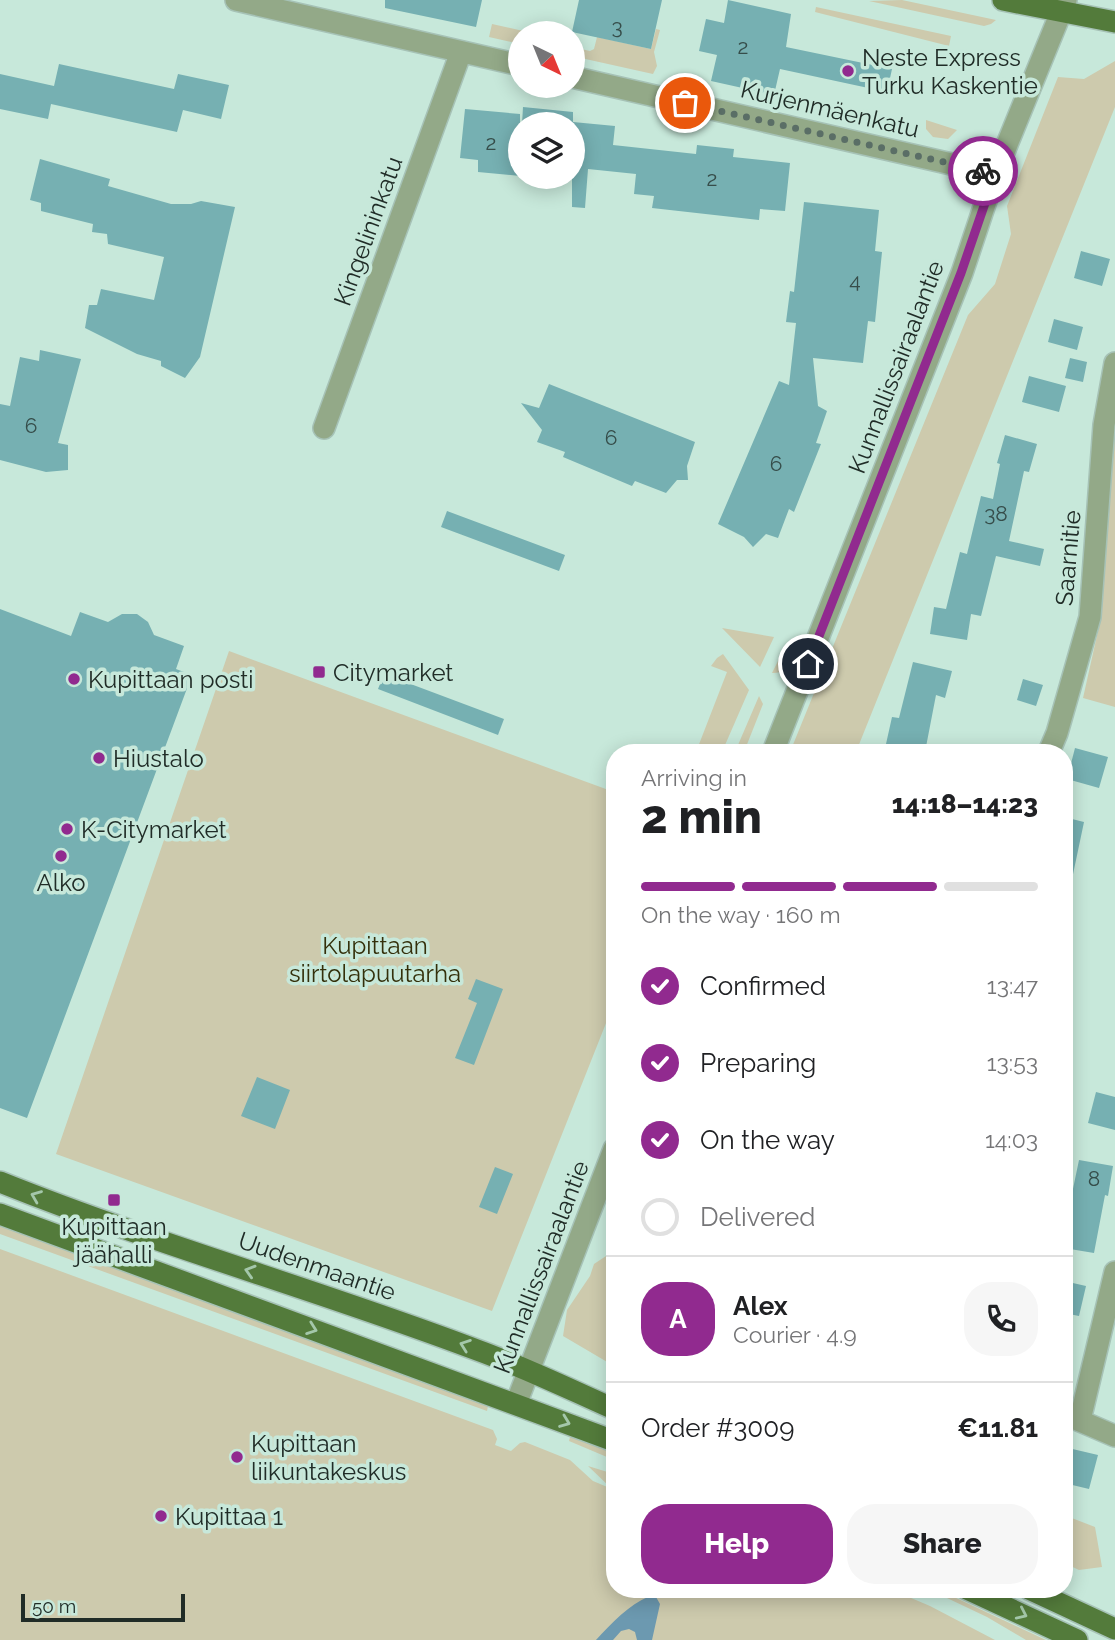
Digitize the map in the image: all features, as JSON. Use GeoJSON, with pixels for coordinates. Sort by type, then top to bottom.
{"type":"FeatureCollection","features":[{"type":"Feature","properties":{"kind":"main road"},"geometry":{"type":"LineString","coordinates":[[1003,0],[1064,6],[1115,22]]}},
{"type":"Feature","properties":{"kind":"main road","name":"Uudenmaantie"},"geometry":{"type":"LineString","coordinates":[[0,1182],[83,1216],[314,1292],[529,1370],[606,1405]]}},
{"type":"Feature","properties":{"kind":"main road"},"geometry":{"type":"LineString","coordinates":[[0,1214],[606,1438]]}},
{"type":"Feature","properties":{"kind":"main road"},"geometry":{"type":"LineString","coordinates":[[986,1598],[1077,1640]]}},
{"type":"Feature","properties":{"kind":"main road"},"geometry":{"type":"LineString","coordinates":[[1048,1598],[1115,1629]]}},
{"type":"Feature","properties":{"kind":"street"},"geometry":{"type":"LineString","coordinates":[[236,0],[315,9],[461,52],[508,62]]}},
{"type":"Feature","properties":{"kind":"street","name":"Kunnallissairaalantie"},"geometry":{"type":"LineString","coordinates":[[776,744],[961,273],[995,174],[1064,6]]}},
{"type":"Feature","properties":{"kind":"street","name":"Kingelininkatu"},"geometry":{"type":"LineString","coordinates":[[324,428],[461,52]]}},
{"type":"Feature","properties":{"kind":"street","name":"Kurjenmäenkatu"},"geometry":{"type":"LineString","coordinates":[[585,80],[995,174]]}},
{"type":"Feature","properties":{"kind":"street","name":"Saarnitie"},"geometry":{"type":"LineString","coordinates":[[1052,744],[1090,617],[1104,425],[1115,363]]}},
{"type":"Feature","properties":{"kind":"street","name":"Kunnallissairaalantie"},"geometry":{"type":"LineString","coordinates":[[516,1404],[606,1170]]}},
{"type":"Feature","properties":{"kind":"street"},"geometry":{"type":"LineString","coordinates":[[1073,1414],[1115,1272]]}},
{"type":"Feature","properties":{"kind":"street"},"geometry":{"type":"LineString","coordinates":[[1073,1417],[1115,1436]]}},
{"type":"Feature","properties":{"kind":"green space"},"geometry":{"type":"Polygon","coordinates":[[[902,0],[996,20],[984,26],[869,1],[902,0]]]}},
{"type":"Feature","properties":{"kind":"green space"},"geometry":{"type":"Polygon","coordinates":[[[816,7],[951,36],[949,46],[815,12],[816,7]]]}},
{"type":"Feature","properties":{"kind":"green space"},"geometry":{"type":"Polygon","coordinates":[[[492,24],[508,28],[508,41],[489,37],[492,24]]]}},
{"type":"Feature","properties":{"kind":"green space"},"geometry":{"type":"Polygon","coordinates":[[[656,29],[660,30],[654,52],[657,66],[653,74],[585,59],[585,50],[594,49],[597,37],[651,49],[656,29]]]}},
{"type":"Feature","properties":{"kind":"green space"},"geometry":{"type":"Polygon","coordinates":[[[1115,61],[1115,107],[859,744],[793,744],[968,315],[995,284],[1011,234],[1007,206],[1058,77],[1084,79],[1115,61]]]}},
{"type":"Feature","properties":{"kind":"green space"},"geometry":{"type":"Polygon","coordinates":[[[926,120],[957,130],[948,139],[933,137],[926,129],[926,120]]]}},
{"type":"Feature","properties":{"kind":"green space"},"geometry":{"type":"Polygon","coordinates":[[[1115,429],[1115,707],[1083,698],[1100,622],[1115,429]]]}},
{"type":"Feature","properties":{"kind":"green space"},"geometry":{"type":"Polygon","coordinates":[[[722,628],[774,637],[760,667],[722,628]]]}},
{"type":"Feature","properties":{"kind":"green space"},"geometry":{"type":"Polygon","coordinates":[[[792,641],[799,644],[790,664],[783,671],[772,673],[786,645],[792,641]]]}},
{"type":"Feature","properties":{"kind":"green space","name":"Kupittaan siirtolapuutarha"},"geometry":{"type":"Polygon","coordinates":[[[229,651],[606,789],[606,1023],[492,1311],[56,1154],[229,651]]]}},
{"type":"Feature","properties":{"kind":"green space"},"geometry":{"type":"Polygon","coordinates":[[[723,654],[749,690],[725,744],[699,744],[727,672],[711,666],[723,654]]]}},
{"type":"Feature","properties":{"kind":"green space"},"geometry":{"type":"Polygon","coordinates":[[[759,696],[763,704],[747,744],[738,744],[759,696]]]}},
{"type":"Feature","properties":{"kind":"green space"},"geometry":{"type":"Polygon","coordinates":[[[0,1226],[488,1406],[487,1411],[0,1234],[0,1226]]]}},
{"type":"Feature","properties":{"kind":"green space","name":"Kupittaan liikuntakeskus"},"geometry":{"type":"Polygon","coordinates":[[[0,1249],[493,1430],[497,1439],[495,1445],[511,1451],[525,1442],[570,1460],[593,1481],[606,1486],[606,1598],[911,1598],[995,1640],[0,1640],[0,1249]]]}},
{"type":"Feature","properties":{"kind":"green space"},"geometry":{"type":"Polygon","coordinates":[[[606,1256],[606,1361],[563,1336],[567,1310],[590,1276],[594,1264],[606,1256]]]}},
{"type":"Feature","properties":{"kind":"green space"},"geometry":{"type":"Polygon","coordinates":[[[570,1437],[606,1450],[606,1457],[569,1441],[570,1437]]]}},
{"type":"Feature","properties":{"kind":"green space","name":"Kupittaan liikuntakeskus"},"geometry":{"type":"Polygon","coordinates":[[[588,1466],[606,1472],[606,1483],[588,1466]]]}},
{"type":"Feature","properties":{"kind":"green space"},"geometry":{"type":"Polygon","coordinates":[[[1073,1518],[1095,1527],[1102,1567],[1079,1570],[1073,1567],[1073,1518]]]}},
{"type":"Feature","properties":{"kind":"green space"},"geometry":{"type":"Polygon","coordinates":[[[947,1598],[956,1598],[1046,1640],[1026,1640],[947,1598]]]}},
{"type":"Feature","properties":{"kind":"water"},"geometry":{"type":"Polygon","coordinates":[[[657,1598],[660,1604],[652,1640],[637,1640],[635,1632],[629,1629],[621,1631],[613,1640],[596,1640],[627,1609],[642,1600],[657,1598]]]}},
{"type":"Feature","properties":{"kind":"building"},"geometry":{"type":"Polygon","coordinates":[[[385,0],[482,0],[476,27],[385,8],[385,0]]]}},
{"type":"Feature","properties":{"kind":"building"},"geometry":{"type":"Polygon","coordinates":[[[579,0],[662,0],[651,49],[585,35],[585,21],[574,21],[579,0]]]}},
{"type":"Feature","properties":{"kind":"building"},"geometry":{"type":"Polygon","coordinates":[[[728,0],[791,14],[786,47],[892,69],[887,92],[780,69],[774,95],[711,81],[717,55],[699,51],[706,19],[724,23],[728,0]]]}},
{"type":"Feature","properties":{"kind":"building"},"geometry":{"type":"Polygon","coordinates":[[[59,64],[174,89],[178,74],[229,85],[221,119],[183,110],[177,132],[51,104],[48,119],[0,109],[0,74],[54,86],[59,64]]]}},
{"type":"Feature","properties":{"kind":"building"},"geometry":{"type":"Polygon","coordinates":[[[523,107],[573,112],[523,112],[523,107]]]}},
{"type":"Feature","properties":{"kind":"building"},"geometry":{"type":"Polygon","coordinates":[[[465,109],[508,113],[508,175],[478,172],[478,160],[460,158],[465,109]]]}},
{"type":"Feature","properties":{"kind":"building"},"geometry":{"type":"Polygon","coordinates":[[[585,123],[615,126],[613,145],[696,154],[697,145],[734,149],[733,157],[790,163],[785,211],[760,209],[759,220],[652,208],[654,196],[634,194],[636,174],[588,169],[585,208],[572,207],[572,189],[585,189],[585,123]]]}},
{"type":"Feature","properties":{"kind":"building"},"geometry":{"type":"Polygon","coordinates":[[[40,159],[110,179],[108,186],[171,204],[201,201],[235,207],[200,357],[185,378],[161,366],[161,361],[137,354],[85,328],[89,305],[97,305],[101,289],[154,300],[164,257],[108,244],[107,234],[92,232],[93,224],[41,211],[41,203],[30,200],[40,159]]]}},
{"type":"Feature","properties":{"kind":"building"},"geometry":{"type":"Polygon","coordinates":[[[804,202],[879,210],[875,251],[882,252],[875,322],[868,321],[863,363],[813,358],[818,406],[827,411],[816,443],[821,444],[794,512],[789,509],[778,538],[766,534],[753,547],[744,537],[718,524],[779,381],[789,385],[796,323],[786,322],[790,291],[794,292],[804,202]]]}},
{"type":"Feature","properties":{"kind":"building"},"geometry":{"type":"Polygon","coordinates":[[[1081,251],[1110,259],[1102,286],[1074,278],[1081,251]]]}},
{"type":"Feature","properties":{"kind":"building"},"geometry":{"type":"Polygon","coordinates":[[[1054,319],[1083,327],[1077,350],[1048,342],[1054,319]]]}},
{"type":"Feature","properties":{"kind":"building"},"geometry":{"type":"Polygon","coordinates":[[[40,350],[81,359],[58,443],[68,445],[68,470],[46,472],[0,460],[0,404],[10,406],[20,357],[39,361],[40,350]]]}},
{"type":"Feature","properties":{"kind":"building"},"geometry":{"type":"Polygon","coordinates":[[[1070,358],[1087,362],[1083,382],[1065,378],[1070,358]]]}},
{"type":"Feature","properties":{"kind":"building"},"geometry":{"type":"Polygon","coordinates":[[[1029,376],[1066,386],[1059,412],[1022,402],[1029,376]]]}},
{"type":"Feature","properties":{"kind":"building"},"geometry":{"type":"Polygon","coordinates":[[[549,384],[695,442],[687,466],[688,480],[677,480],[666,493],[635,481],[632,486],[563,457],[565,452],[537,442],[542,430],[521,403],[539,408],[549,384]]]}},
{"type":"Feature","properties":{"kind":"building"},"geometry":{"type":"Polygon","coordinates":[[[1005,435],[1037,444],[1029,472],[1024,471],[1009,541],[1044,549],[1040,566],[996,556],[981,616],[971,614],[967,640],[930,634],[934,607],[946,609],[960,552],[967,554],[981,496],[993,499],[1000,464],[997,463],[1005,435]]]}},
{"type":"Feature","properties":{"kind":"building"},"geometry":{"type":"Polygon","coordinates":[[[447,511],[565,555],[559,571],[441,527],[447,511]]]}},
{"type":"Feature","properties":{"kind":"building","name":"K-Citymarket"},"geometry":{"type":"Polygon","coordinates":[[[0,609],[71,636],[80,612],[108,622],[122,614],[137,614],[148,622],[154,635],[184,646],[176,669],[192,675],[27,1118],[0,1108],[0,609]]]}},
{"type":"Feature","properties":{"kind":"building"},"geometry":{"type":"Polygon","coordinates":[[[913,662],[952,671],[945,698],[936,695],[927,744],[886,744],[892,717],[899,718],[913,662]]]}},
{"type":"Feature","properties":{"kind":"building"},"geometry":{"type":"Polygon","coordinates":[[[384,674],[504,719],[498,735],[378,689],[384,674]]]}},
{"type":"Feature","properties":{"kind":"building"},"geometry":{"type":"Polygon","coordinates":[[[1023,679],[1043,685],[1036,706],[1017,700],[1023,679]]]}},
{"type":"Feature","properties":{"kind":"building"},"geometry":{"type":"Polygon","coordinates":[[[1075,748],[1108,757],[1099,788],[1073,781],[1075,748]]]}},
{"type":"Feature","properties":{"kind":"building"},"geometry":{"type":"Polygon","coordinates":[[[1073,819],[1084,822],[1073,874],[1073,819]]]}},
{"type":"Feature","properties":{"kind":"building"},"geometry":{"type":"Polygon","coordinates":[[[476,979],[503,989],[474,1065],[455,1058],[477,1003],[468,999],[476,979]]]}},
{"type":"Feature","properties":{"kind":"building"},"geometry":{"type":"Polygon","coordinates":[[[257,1077],[290,1090],[275,1129],[241,1116],[257,1077]]]}},
{"type":"Feature","properties":{"kind":"building"},"geometry":{"type":"Polygon","coordinates":[[[1096,1092],[1115,1097],[1115,1130],[1088,1123],[1096,1092]]]}},
{"type":"Feature","properties":{"kind":"building"},"geometry":{"type":"Polygon","coordinates":[[[1079,1160],[1113,1166],[1094,1253],[1073,1250],[1073,1189],[1079,1160]]]}},
{"type":"Feature","properties":{"kind":"building"},"geometry":{"type":"Polygon","coordinates":[[[495,1167],[513,1174],[497,1214],[479,1207],[495,1167]]]}},
{"type":"Feature","properties":{"kind":"building"},"geometry":{"type":"Polygon","coordinates":[[[1073,1283],[1086,1286],[1079,1316],[1073,1315],[1073,1283]]]}},
{"type":"Feature","properties":{"kind":"building"},"geometry":{"type":"Polygon","coordinates":[[[1073,1449],[1098,1455],[1089,1489],[1073,1485],[1073,1449]]]}},
{"type":"Feature","properties":{"kind":"way so far"},"geometry":{"type":"LineString","coordinates":[[685,103],[983,171]]}},
{"type":"Feature","properties":{"kind":"place","name":"Neste Express Turku Kaskentie"},"geometry":{"type":"Point","coordinates":[848,71]}},
{"type":"Feature","properties":{"kind":"place","name":"Citymarket"},"geometry":{"type":"Point","coordinates":[319,672]}},
{"type":"Feature","properties":{"kind":"place","name":"Kupittaan posti"},"geometry":{"type":"Point","coordinates":[74,679]}},
{"type":"Feature","properties":{"kind":"place","name":"Hiustalo"},"geometry":{"type":"Point","coordinates":[99,758]}},
{"type":"Feature","properties":{"kind":"place","name":"K-Citymarket"},"geometry":{"type":"Point","coordinates":[67,829]}},
{"type":"Feature","properties":{"kind":"place","name":"Alko"},"geometry":{"type":"Point","coordinates":[61,856]}},
{"type":"Feature","properties":{"kind":"place","name":"Kupittaan jäähalli"},"geometry":{"type":"Point","coordinates":[114,1200]}},
{"type":"Feature","properties":{"kind":"place","name":"Kupittaan liikuntakeskus"},"geometry":{"type":"Point","coordinates":[237,1457]}},
{"type":"Feature","properties":{"kind":"place","name":"Kupittaa 1"},"geometry":{"type":"Point","coordinates":[161,1516]}},
{"type":"Feature","properties":{"kind":"route"},"geometry":{"type":"LineString","coordinates":[[808,664],[961,273],[995,174],[983,171]]}}]}
